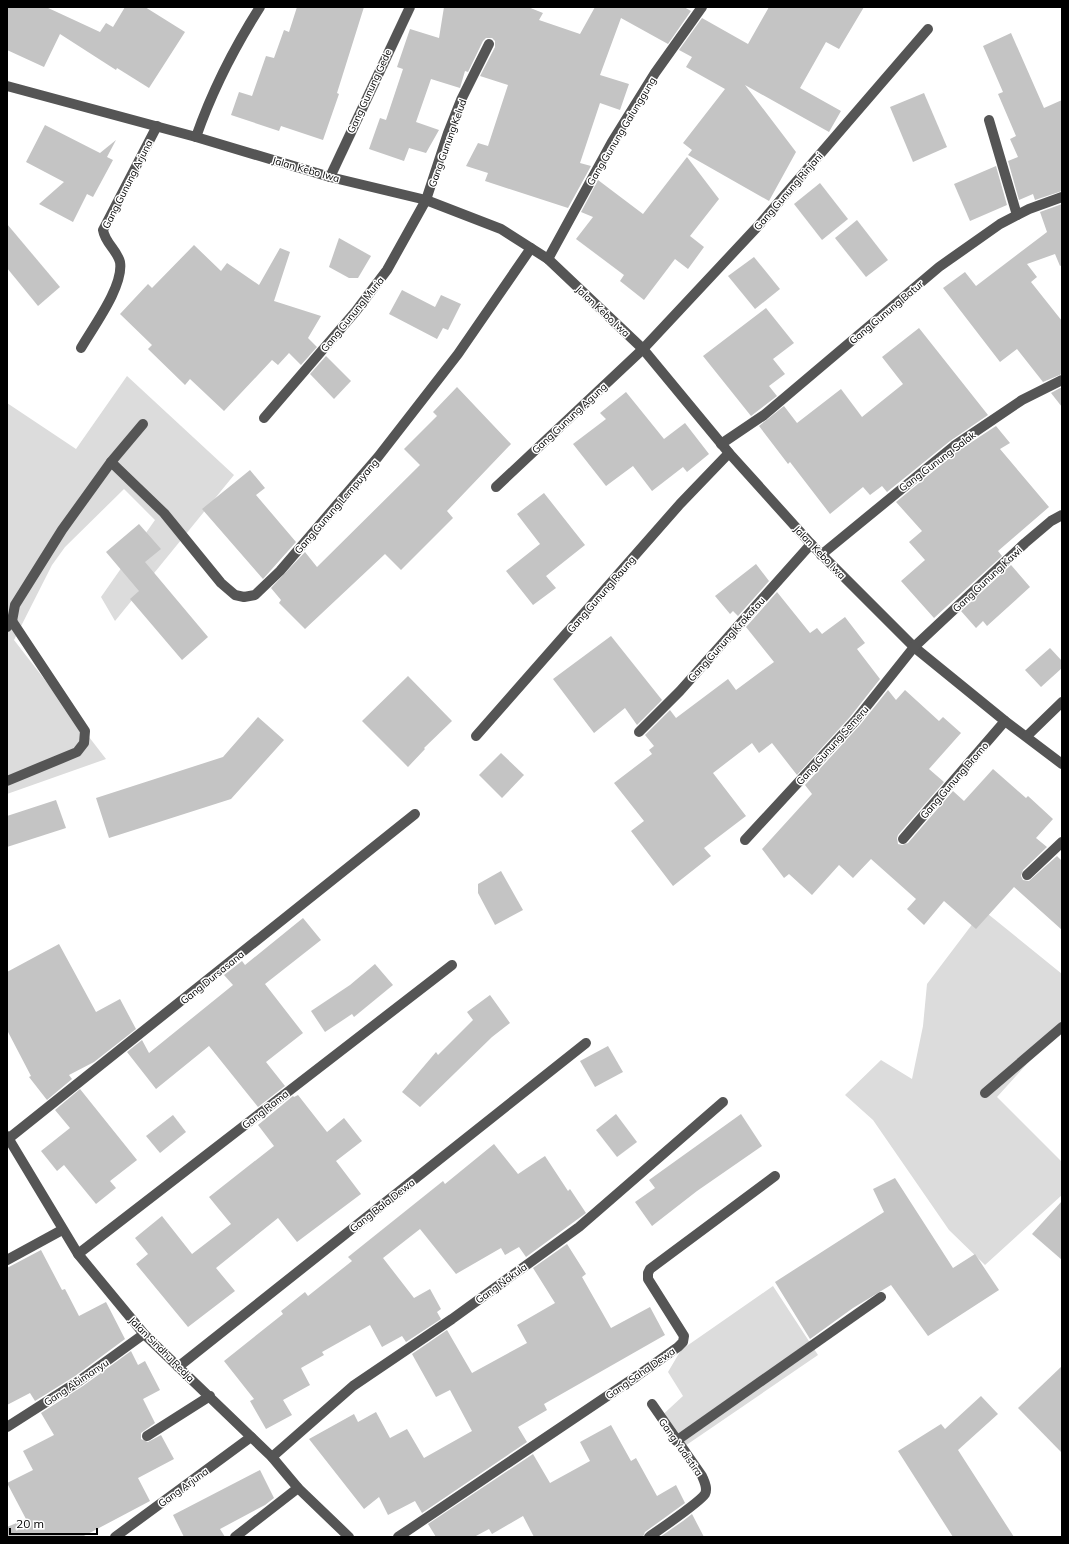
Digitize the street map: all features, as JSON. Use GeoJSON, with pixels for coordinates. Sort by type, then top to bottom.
{"type":"FeatureCollection","features":[{"type":"Feature","properties":{"kind":"street"},"geometry":{"type":"LineString","coordinates":[[196,137],[208,104],[242,35],[260,7]]}},
{"type":"Feature","properties":{"kind":"street","name":"Gang Gunung Gede"},"geometry":{"type":"LineString","coordinates":[[330,176],[410,7]]}},
{"type":"Feature","properties":{"kind":"street","name":"Gang Gunung Galunggung"},"geometry":{"type":"LineString","coordinates":[[548,260],[612,142],[655,73],[702,7]]}},
{"type":"Feature","properties":{"kind":"street","name":"Gang Gunung Rinjani"},"geometry":{"type":"LineString","coordinates":[[643,349],[759,225],[928,29]]}},
{"type":"Feature","properties":{"kind":"street","name":"Gang Gunung Kelud"},"geometry":{"type":"LineString","coordinates":[[426,200],[448,133],[461,100],[490,44]]}},
{"type":"Feature","properties":{"kind":"street","name":"Jalan Kebo Iwa"},"geometry":{"type":"LineString","coordinates":[[7,86],[157,126],[330,176],[426,200],[500,229],[531,248],[548,260],[643,349],[721,444],[821,555],[914,647],[1005,721],[1062,764]]}},
{"type":"Feature","properties":{"kind":"street"},"geometry":{"type":"LineString","coordinates":[[989,120],[1017,215]]}},
{"type":"Feature","properties":{"kind":"street","name":"Gang Gunung Arjuna"},"geometry":{"type":"LineString","coordinates":[[81,348],[113,292],[120,268],[117,254],[104,237],[103,230],[157,126]]}},
{"type":"Feature","properties":{"kind":"street","name":"Gang Gunung Batur"},"geometry":{"type":"LineString","coordinates":[[721,444],[764,415],[939,267],[1000,224],[1029,209],[1062,197]]}},
{"type":"Feature","properties":{"kind":"street","name":"Gang Gunung Muria"},"geometry":{"type":"LineString","coordinates":[[264,418],[356,311],[382,276],[426,200]]}},
{"type":"Feature","properties":{"kind":"street","name":"Gang Gunung Lempuyang"},"geometry":{"type":"LineString","coordinates":[[111,462],[164,513],[222,583],[234,595],[244,597],[255,595],[280,571],[383,451],[458,354],[531,248]]}},
{"type":"Feature","properties":{"kind":"street","name":"Gang Gunung Agung"},"geometry":{"type":"LineString","coordinates":[[496,487],[643,349]]}},
{"type":"Feature","properties":{"kind":"street","name":"Gang Gunung Salak"},"geometry":{"type":"LineString","coordinates":[[821,555],[954,446],[1022,400],[1062,380]]}},
{"type":"Feature","properties":{"kind":"street"},"geometry":{"type":"LineString","coordinates":[[7,781],[77,752],[84,743],[85,731],[10,624],[15,605],[62,530],[111,462],[143,424]]}},
{"type":"Feature","properties":{"kind":"street","name":"Gang Gunung Raung"},"geometry":{"type":"LineString","coordinates":[[476,736],[670,516],[729,453]]}},
{"type":"Feature","properties":{"kind":"street","name":"Gang Gunung Kawi"},"geometry":{"type":"LineString","coordinates":[[914,647],[1025,543],[1051,521],[1062,515]]}},
{"type":"Feature","properties":{"kind":"street","name":"Gang Gunung Krakatau"},"geometry":{"type":"LineString","coordinates":[[639,732],[691,679],[811,544]]}},
{"type":"Feature","properties":{"kind":"street","name":"Gang Gunung Semeru"},"geometry":{"type":"LineString","coordinates":[[745,840],[855,721],[914,647]]}},
{"type":"Feature","properties":{"kind":"street"},"geometry":{"type":"LineString","coordinates":[[1026,736],[1062,702]]}},
{"type":"Feature","properties":{"kind":"street","name":"Gang Gunung Bromo"},"geometry":{"type":"LineString","coordinates":[[903,839],[1005,721]]}},
{"type":"Feature","properties":{"kind":"street","name":"Gang Dursasana"},"geometry":{"type":"LineString","coordinates":[[8,1138],[416,814]]}},
{"type":"Feature","properties":{"kind":"street"},"geometry":{"type":"LineString","coordinates":[[1027,875],[1062,842]]}},
{"type":"Feature","properties":{"kind":"street","name":"Gang Rama"},"geometry":{"type":"LineString","coordinates":[[78,1254],[452,965]]}},
{"type":"Feature","properties":{"kind":"street"},"geometry":{"type":"LineString","coordinates":[[985,1092],[1062,1027]]}},
{"type":"Feature","properties":{"kind":"street","name":"Gang Bala Dewa"},"geometry":{"type":"LineString","coordinates":[[178,1366],[586,1043]]}},
{"type":"Feature","properties":{"kind":"street","name":"Gang Nakula"},"geometry":{"type":"LineString","coordinates":[[272,1457],[353,1386],[452,1319],[579,1227],[723,1102]]}},
{"type":"Feature","properties":{"kind":"street","name":"Jalan Sindhu Redja"},"geometry":{"type":"LineString","coordinates":[[8,1138],[62,1230],[78,1254],[144,1334],[251,1436],[272,1457],[298,1488],[346,1536]]}},
{"type":"Feature","properties":{"kind":"street","name":"Gang Saha Dewa"},"geometry":{"type":"LineString","coordinates":[[398,1537],[638,1376],[678,1347],[683,1342],[684,1336],[648,1279],[650,1269],[775,1176]]}},
{"type":"Feature","properties":{"kind":"street"},"geometry":{"type":"LineString","coordinates":[[7,1260],[62,1230]]}},
{"type":"Feature","properties":{"kind":"street"},"geometry":{"type":"LineString","coordinates":[[676,1441],[881,1297]]}},
{"type":"Feature","properties":{"kind":"street","name":"Gang Abimanyu"},"geometry":{"type":"LineString","coordinates":[[7,1427],[79,1381],[144,1334]]}},
{"type":"Feature","properties":{"kind":"street"},"geometry":{"type":"LineString","coordinates":[[147,1436],[210,1396]]}},
{"type":"Feature","properties":{"kind":"street","name":"Gang Yudistira"},"geometry":{"type":"LineString","coordinates":[[649,1537],[705,1494],[706,1487],[702,1476],[676,1441],[652,1404]]}},
{"type":"Feature","properties":{"kind":"street","name":"Gang Arjuna"},"geometry":{"type":"LineString","coordinates":[[114,1537],[251,1436]]}},
{"type":"Feature","properties":{"kind":"street"},"geometry":{"type":"LineString","coordinates":[[235,1537],[298,1488]]}},
{"type":"Feature","properties":{"kind":"shaded area"},"geometry":{"type":"Polygon","coordinates":[[[127,376],[234,475],[115,621],[101,597],[155,520],[124,489],[65,547],[52,565],[14,640],[106,759],[7,794],[7,403],[76,449],[127,376]]]}},
{"type":"Feature","properties":{"kind":"shaded area"},"geometry":{"type":"Polygon","coordinates":[[[983,910],[1062,974],[1062,1025],[997,1097],[1062,1162],[1062,1195],[985,1265],[949,1230],[873,1120],[845,1095],[881,1060],[912,1079],[923,1026],[927,984],[983,910]]]}},
{"type":"Feature","properties":{"kind":"shaded area"},"geometry":{"type":"Polygon","coordinates":[[[773,1286],[818,1355],[682,1448],[657,1420],[683,1396],[668,1372],[681,1350],[773,1286]]]}},
{"type":"Feature","properties":{"kind":"building"},"geometry":{"type":"Polygon","coordinates":[[[7,7],[46,7],[100,32],[106,23],[113,27],[125,7],[145,7],[185,32],[149,88],[117,68],[116,70],[60,34],[44,67],[7,50],[7,7]]]}},
{"type":"Feature","properties":{"kind":"building"},"geometry":{"type":"Polygon","coordinates":[[[297,7],[364,7],[337,93],[339,94],[323,140],[281,126],[279,131],[231,115],[239,92],[252,96],[266,56],[274,58],[284,30],[289,32],[297,7]]]}},
{"type":"Feature","properties":{"kind":"building"},"geometry":{"type":"Polygon","coordinates":[[[444,7],[528,7],[543,13],[539,20],[580,34],[595,7],[684,7],[691,11],[668,44],[621,18],[600,75],[629,84],[620,110],[600,103],[580,163],[591,166],[568,208],[485,181],[488,173],[466,166],[478,143],[488,146],[508,85],[480,76],[495,47],[495,41],[492,38],[486,38],[483,41],[468,72],[465,71],[460,88],[431,79],[416,122],[439,130],[426,153],[409,148],[404,161],[369,149],[380,118],[386,120],[403,69],[397,67],[410,29],[439,38],[444,7]]]}},
{"type":"Feature","properties":{"kind":"building"},"geometry":{"type":"Polygon","coordinates":[[[769,7],[864,7],[839,49],[826,42],[800,88],[841,111],[829,132],[745,85],[796,152],[769,201],[688,155],[692,150],[683,143],[725,89],[686,67],[692,57],[679,50],[702,18],[748,44],[769,7]]]}},
{"type":"Feature","properties":{"kind":"building"},"geometry":{"type":"Polygon","coordinates":[[[1011,33],[1044,108],[1062,100],[1062,191],[1035,200],[1033,194],[1019,200],[1008,161],[1018,157],[1010,139],[1016,136],[998,94],[1003,92],[983,46],[1011,33]]]}},
{"type":"Feature","properties":{"kind":"building"},"geometry":{"type":"Polygon","coordinates":[[[924,93],[947,147],[913,162],[890,107],[924,93]]]}},
{"type":"Feature","properties":{"kind":"building"},"geometry":{"type":"Polygon","coordinates":[[[45,125],[100,153],[116,140],[107,157],[113,160],[93,197],[87,194],[73,222],[39,204],[64,182],[26,162],[45,125]]]}},
{"type":"Feature","properties":{"kind":"building"},"geometry":{"type":"Polygon","coordinates":[[[687,157],[719,199],[690,236],[704,247],[688,269],[675,259],[644,300],[620,281],[624,275],[576,239],[593,217],[581,212],[598,180],[643,214],[687,157]]]}},
{"type":"Feature","properties":{"kind":"building"},"geometry":{"type":"Polygon","coordinates":[[[996,166],[1007,205],[970,221],[954,184],[996,166]]]}},
{"type":"Feature","properties":{"kind":"building"},"geometry":{"type":"Polygon","coordinates":[[[820,183],[848,219],[822,240],[794,204],[820,183]]]}},
{"type":"Feature","properties":{"kind":"building"},"geometry":{"type":"Polygon","coordinates":[[[1062,204],[1062,265],[1060,266],[1055,254],[1027,264],[1037,277],[1031,282],[1062,321],[1062,374],[1043,382],[1017,349],[1000,362],[943,288],[965,272],[976,286],[1047,232],[1040,212],[1062,204]]]}},
{"type":"Feature","properties":{"kind":"building"},"geometry":{"type":"Polygon","coordinates":[[[857,220],[888,260],[866,277],[835,238],[857,220]]]}},
{"type":"Feature","properties":{"kind":"building"},"geometry":{"type":"Polygon","coordinates":[[[7,224],[60,287],[38,306],[7,268],[7,224]]]}},
{"type":"Feature","properties":{"kind":"building"},"geometry":{"type":"Polygon","coordinates":[[[339,238],[371,256],[358,278],[349,278],[329,267],[339,238]]]}},
{"type":"Feature","properties":{"kind":"building"},"geometry":{"type":"Polygon","coordinates":[[[194,245],[221,271],[227,263],[259,285],[280,248],[290,252],[274,301],[321,316],[308,338],[317,347],[301,365],[289,353],[278,365],[272,360],[224,411],[190,379],[185,385],[148,349],[152,345],[120,314],[148,284],[152,288],[194,245]]]}},
{"type":"Feature","properties":{"kind":"building"},"geometry":{"type":"Polygon","coordinates":[[[754,257],[780,289],[755,309],[728,276],[754,257]]]}},
{"type":"Feature","properties":{"kind":"building"},"geometry":{"type":"Polygon","coordinates":[[[402,290],[435,307],[441,295],[461,304],[448,330],[443,328],[437,339],[389,314],[402,290]]]}},
{"type":"Feature","properties":{"kind":"building"},"geometry":{"type":"Polygon","coordinates":[[[766,308],[794,343],[773,359],[785,374],[769,386],[777,396],[751,416],[703,356],[766,308]]]}},
{"type":"Feature","properties":{"kind":"building"},"geometry":{"type":"Polygon","coordinates":[[[919,328],[988,415],[950,441],[887,492],[882,486],[870,495],[863,487],[830,514],[790,462],[788,464],[759,426],[784,406],[797,423],[841,389],[862,417],[903,384],[882,357],[919,328]]]}},
{"type":"Feature","properties":{"kind":"building"},"geometry":{"type":"Polygon","coordinates":[[[326,356],[351,381],[334,399],[310,374],[326,356]]]}},
{"type":"Feature","properties":{"kind":"building"},"geometry":{"type":"Polygon","coordinates":[[[457,387],[511,444],[447,511],[453,518],[401,570],[385,554],[305,629],[279,603],[281,600],[271,588],[305,552],[317,567],[420,465],[404,449],[437,416],[433,412],[457,387]]]}},
{"type":"Feature","properties":{"kind":"building"},"geometry":{"type":"Polygon","coordinates":[[[1062,387],[1062,407],[1051,393],[1062,387]]]}},
{"type":"Feature","properties":{"kind":"building"},"geometry":{"type":"Polygon","coordinates":[[[626,392],[664,439],[685,423],[709,454],[687,472],[683,467],[652,491],[633,466],[606,486],[573,444],[606,419],[600,413],[626,392]]]}},
{"type":"Feature","properties":{"kind":"building"},"geometry":{"type":"Polygon","coordinates":[[[996,426],[1010,443],[1000,449],[1049,507],[998,551],[1002,556],[934,618],[901,581],[925,560],[909,542],[922,531],[896,502],[958,451],[996,426]]]}},
{"type":"Feature","properties":{"kind":"building"},"geometry":{"type":"Polygon","coordinates":[[[250,470],[265,488],[256,495],[296,542],[263,579],[202,509],[250,470]]]}},
{"type":"Feature","properties":{"kind":"building"},"geometry":{"type":"Polygon","coordinates":[[[544,493],[585,545],[546,576],[556,588],[533,605],[506,571],[540,544],[517,514],[544,493]]]}},
{"type":"Feature","properties":{"kind":"building"},"geometry":{"type":"Polygon","coordinates":[[[139,524],[161,549],[145,562],[208,637],[182,660],[130,599],[139,591],[106,552],[139,524]]]}},
{"type":"Feature","properties":{"kind":"building"},"geometry":{"type":"Polygon","coordinates":[[[756,564],[769,581],[738,616],[733,611],[730,614],[715,596],[756,564]]]}},
{"type":"Feature","properties":{"kind":"building"},"geometry":{"type":"Polygon","coordinates":[[[1011,565],[1030,587],[987,626],[983,621],[976,628],[961,611],[1011,565]]]}},
{"type":"Feature","properties":{"kind":"building"},"geometry":{"type":"Polygon","coordinates":[[[777,592],[810,633],[817,628],[822,634],[845,617],[865,643],[857,649],[880,679],[850,717],[797,775],[772,743],[759,753],[752,743],[713,773],[746,816],[704,848],[711,856],[673,886],[631,831],[644,821],[614,783],[652,754],[649,750],[654,746],[645,735],[670,710],[676,718],[728,679],[736,690],[774,662],[746,627],[777,592]]]}},
{"type":"Feature","properties":{"kind":"building"},"geometry":{"type":"Polygon","coordinates":[[[611,636],[662,700],[637,725],[625,708],[594,733],[553,679],[611,636]]]}},
{"type":"Feature","properties":{"kind":"building"},"geometry":{"type":"Polygon","coordinates":[[[1050,648],[1062,661],[1062,668],[1041,687],[1025,670],[1050,648]]]}},
{"type":"Feature","properties":{"kind":"building"},"geometry":{"type":"Polygon","coordinates":[[[408,676],[452,721],[424,748],[425,749],[408,767],[362,721],[408,676]]]}},
{"type":"Feature","properties":{"kind":"building"},"geometry":{"type":"Polygon","coordinates":[[[888,690],[896,700],[905,690],[939,721],[943,717],[961,733],[929,769],[944,782],[898,835],[898,844],[902,845],[908,843],[953,791],[964,801],[993,769],[1026,798],[1028,796],[1053,819],[1036,838],[1047,847],[1023,870],[1021,876],[1023,880],[1029,881],[1057,856],[1062,861],[1062,930],[1014,887],[976,929],[944,901],[924,925],[907,909],[916,899],[871,859],[853,878],[839,865],[812,895],[789,874],[784,878],[762,849],[812,794],[805,785],[860,725],[888,690]]]}},
{"type":"Feature","properties":{"kind":"building"},"geometry":{"type":"Polygon","coordinates":[[[258,717],[284,740],[231,799],[109,838],[96,798],[223,757],[258,717]]]}},
{"type":"Feature","properties":{"kind":"building"},"geometry":{"type":"Polygon","coordinates":[[[501,753],[524,775],[502,798],[479,775],[501,753]]]}},
{"type":"Feature","properties":{"kind":"building"},"geometry":{"type":"Polygon","coordinates":[[[56,800],[66,828],[7,847],[7,816],[56,800]]]}},
{"type":"Feature","properties":{"kind":"building"},"geometry":{"type":"Polygon","coordinates":[[[501,871],[523,910],[495,925],[478,893],[478,884],[501,871]]]}},
{"type":"Feature","properties":{"kind":"building"},"geometry":{"type":"Polygon","coordinates":[[[303,918],[321,940],[265,984],[303,1033],[266,1062],[285,1086],[258,1107],[209,1046],[156,1089],[127,1052],[142,1040],[149,1053],[233,985],[224,975],[242,961],[245,965],[303,918]]]}},
{"type":"Feature","properties":{"kind":"building"},"geometry":{"type":"Polygon","coordinates":[[[59,944],[96,1012],[120,999],[136,1029],[94,1062],[69,1075],[72,1079],[47,1100],[29,1077],[31,1076],[7,1030],[7,972],[59,944]]]}},
{"type":"Feature","properties":{"kind":"building"},"geometry":{"type":"Polygon","coordinates":[[[375,964],[393,985],[354,1017],[352,1014],[325,1032],[311,1011],[350,985],[375,964]]]}},
{"type":"Feature","properties":{"kind":"building"},"geometry":{"type":"Polygon","coordinates":[[[490,995],[510,1023],[492,1037],[420,1107],[402,1092],[436,1052],[438,1055],[473,1020],[467,1012],[490,995]]]}},
{"type":"Feature","properties":{"kind":"building"},"geometry":{"type":"Polygon","coordinates":[[[608,1046],[623,1072],[595,1087],[580,1061],[608,1046]]]}},
{"type":"Feature","properties":{"kind":"building"},"geometry":{"type":"Polygon","coordinates":[[[80,1089],[137,1160],[110,1181],[116,1188],[96,1204],[64,1165],[57,1171],[41,1151],[70,1128],[55,1110],[80,1089]]]}},
{"type":"Feature","properties":{"kind":"building"},"geometry":{"type":"Polygon","coordinates":[[[298,1095],[327,1132],[344,1118],[362,1141],[336,1161],[361,1194],[297,1242],[278,1218],[216,1268],[235,1291],[188,1327],[136,1264],[148,1254],[135,1238],[162,1216],[192,1254],[231,1224],[209,1197],[274,1146],[258,1125],[293,1096],[298,1095]]]}},
{"type":"Feature","properties":{"kind":"building"},"geometry":{"type":"Polygon","coordinates":[[[616,1114],[637,1142],[617,1157],[596,1130],[616,1114]]]}},
{"type":"Feature","properties":{"kind":"building"},"geometry":{"type":"Polygon","coordinates":[[[741,1114],[762,1146],[697,1191],[652,1226],[635,1202],[655,1188],[649,1180],[741,1114]]]}},
{"type":"Feature","properties":{"kind":"building"},"geometry":{"type":"Polygon","coordinates":[[[173,1115],[186,1132],[160,1153],[146,1136],[173,1115]]]}},
{"type":"Feature","properties":{"kind":"building"},"geometry":{"type":"Polygon","coordinates":[[[494,1144],[518,1174],[545,1156],[568,1191],[570,1189],[586,1213],[526,1257],[519,1247],[505,1255],[501,1248],[456,1274],[420,1229],[383,1258],[414,1298],[430,1289],[441,1309],[437,1312],[441,1319],[406,1342],[402,1336],[382,1347],[370,1325],[322,1352],[324,1355],[301,1368],[310,1385],[283,1400],[292,1415],[266,1429],[250,1401],[254,1399],[224,1361],[283,1314],[281,1311],[305,1292],[308,1296],[352,1261],[348,1257],[443,1181],[445,1184],[494,1144]]]}},
{"type":"Feature","properties":{"kind":"building"},"geometry":{"type":"Polygon","coordinates":[[[895,1178],[953,1268],[975,1254],[999,1290],[928,1336],[891,1285],[853,1308],[810,1339],[775,1282],[884,1212],[873,1189],[895,1178]]]}},
{"type":"Feature","properties":{"kind":"building"},"geometry":{"type":"Polygon","coordinates":[[[1062,1201],[1062,1260],[1032,1234],[1062,1201]]]}},
{"type":"Feature","properties":{"kind":"building"},"geometry":{"type":"Polygon","coordinates":[[[567,1244],[586,1274],[582,1277],[611,1328],[650,1307],[665,1335],[544,1404],[547,1410],[518,1427],[527,1442],[422,1513],[415,1501],[388,1515],[379,1497],[364,1509],[309,1439],[354,1414],[358,1422],[376,1412],[390,1438],[407,1429],[424,1458],[472,1431],[450,1390],[436,1397],[412,1354],[447,1330],[472,1373],[527,1343],[517,1325],[555,1303],[533,1268],[567,1244]]]}},
{"type":"Feature","properties":{"kind":"building"},"geometry":{"type":"Polygon","coordinates":[[[41,1250],[62,1290],[65,1289],[79,1316],[106,1302],[125,1339],[75,1376],[35,1401],[30,1393],[7,1405],[7,1268],[41,1250]]]}},
{"type":"Feature","properties":{"kind":"building"},"geometry":{"type":"Polygon","coordinates":[[[131,1351],[138,1365],[145,1361],[160,1390],[143,1399],[155,1423],[141,1433],[141,1439],[148,1442],[161,1435],[174,1459],[138,1478],[150,1501],[82,1537],[7,1537],[7,1527],[26,1519],[7,1483],[33,1470],[23,1451],[54,1435],[41,1413],[83,1386],[131,1351]]]}},
{"type":"Feature","properties":{"kind":"building"},"geometry":{"type":"Polygon","coordinates":[[[1062,1366],[1062,1453],[1018,1408],[1062,1366]]]}},
{"type":"Feature","properties":{"kind":"building"},"geometry":{"type":"Polygon","coordinates":[[[981,1396],[998,1414],[958,1450],[1014,1537],[953,1537],[898,1451],[941,1424],[945,1429],[981,1396]]]}},
{"type":"Feature","properties":{"kind":"building"},"geometry":{"type":"Polygon","coordinates":[[[611,1425],[631,1461],[636,1458],[657,1496],[676,1485],[685,1503],[645,1532],[643,1537],[534,1537],[523,1516],[492,1534],[489,1529],[474,1537],[436,1537],[428,1524],[533,1454],[550,1483],[590,1461],[580,1442],[611,1425]]]}},
{"type":"Feature","properties":{"kind":"building"},"geometry":{"type":"Polygon","coordinates":[[[260,1470],[274,1498],[265,1505],[220,1529],[225,1537],[184,1537],[173,1515],[260,1470]]]}},
{"type":"Feature","properties":{"kind":"building"},"geometry":{"type":"Polygon","coordinates":[[[692,1514],[704,1537],[660,1537],[683,1521],[692,1514]]]}}]}
